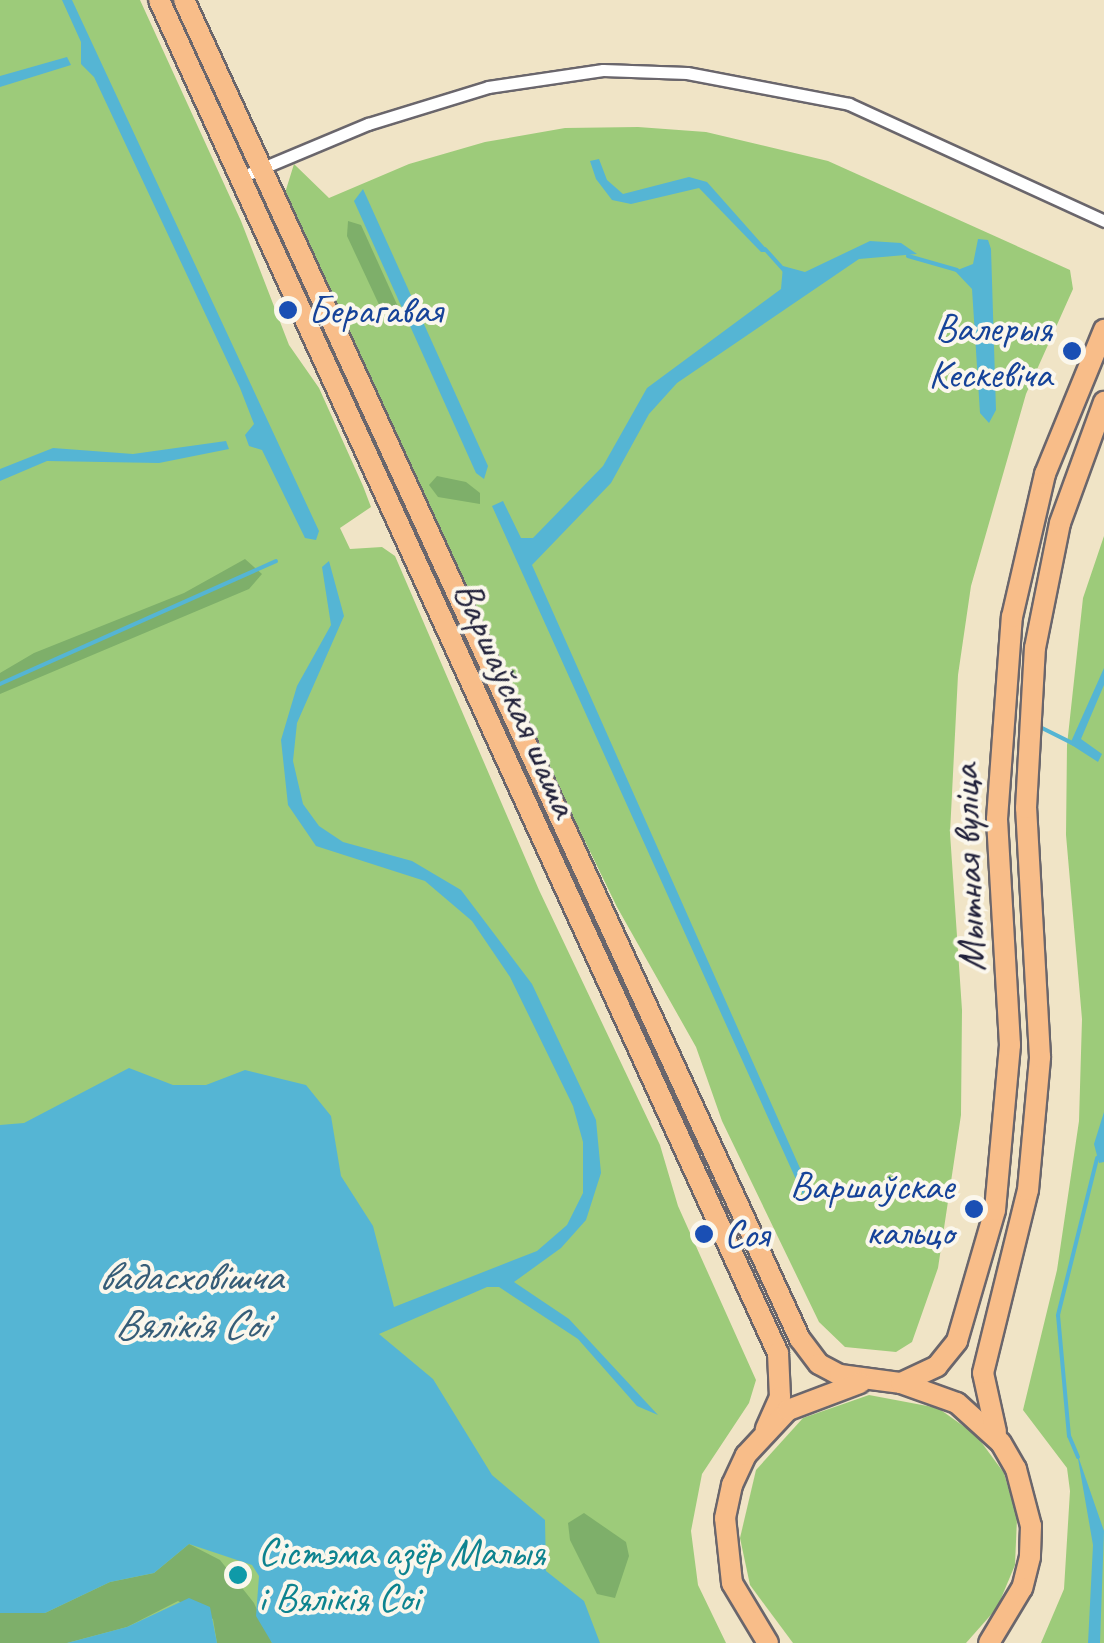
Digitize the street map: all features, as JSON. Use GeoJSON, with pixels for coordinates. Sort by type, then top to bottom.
{"type":"FeatureCollection","features":[{"type":"Feature","properties":{"kind":"highway","name":"Варшаўская шаша"},"geometry":{"type":"LineString","coordinates":[[159,0],[778,1353],[780,1397],[766,1429],[739,1470],[725,1518],[732,1583],[767,1642]]}},
{"type":"Feature","properties":{"kind":"highway","name":"Варшаўская шаша"},"geometry":{"type":"LineString","coordinates":[[184,0],[800,1340],[819,1364],[872,1381],[901,1383],[957,1403],[1001,1443],[1026,1497],[1030,1557],[1016,1602],[988,1642]]}},
{"type":"Feature","properties":{"kind":"highway","name":"Мытная вуліца"},"geometry":{"type":"LineString","coordinates":[[901,1383],[938,1366],[958,1341],[996,1210],[1010,1045],[997,818],[1012,617],[1045,474],[1104,330]]}},
{"type":"Feature","properties":{"kind":"highway","name":"Мытная вуліца"},"geometry":{"type":"LineString","coordinates":[[1001,1443],[984,1398],[984,1373],[1028,1190],[1040,1057],[1026,808],[1035,648],[1060,523],[1104,402]]}},
{"type":"Feature","properties":{"kind":"highway","name":"Варшаўская шаша"},"geometry":{"type":"LineString","coordinates":[[766,1429],[814,1395],[872,1381]]}},
{"type":"Feature","properties":{"kind":"street"},"geometry":{"type":"LineString","coordinates":[[240,177],[368,124],[504,84],[603,70],[688,73],[849,104],[1104,221]]}},
{"type":"Feature","properties":{"kind":"green space"},"geometry":{"type":"Polygon","coordinates":[[[0,0],[140,0],[241,221],[289,345],[319,388],[371,507],[340,528],[350,549],[382,547],[395,556],[539,890],[660,1145],[678,1206],[756,1380],[749,1403],[702,1474],[691,1531],[698,1585],[726,1643],[0,1643],[0,0]]]}},
{"type":"Feature","properties":{"kind":"green space"},"geometry":{"type":"Polygon","coordinates":[[[638,127],[706,132],[828,161],[1070,270],[1073,289],[1026,394],[971,586],[958,675],[950,833],[962,1010],[961,1115],[938,1268],[912,1342],[896,1352],[845,1347],[819,1322],[722,1121],[696,1047],[617,907],[473,611],[285,193],[294,164],[329,198],[409,164],[485,142],[565,128],[638,127]]]}},
{"type":"Feature","properties":{"kind":"green space"},"geometry":{"type":"Polygon","coordinates":[[[348,221],[361,225],[399,309],[395,320],[382,311],[347,236],[348,221]]]}},
{"type":"Feature","properties":{"kind":"green space"},"geometry":{"type":"Polygon","coordinates":[[[437,476],[466,482],[480,493],[480,504],[438,497],[429,485],[437,476]]]}},
{"type":"Feature","properties":{"kind":"green space"},"geometry":{"type":"Polygon","coordinates":[[[1104,536],[1104,1643],[1041,1643],[1064,1589],[1070,1491],[1067,1468],[1023,1410],[1057,1270],[1079,1121],[1082,1019],[1066,835],[1067,745],[1083,598],[1104,536]]]}},
{"type":"Feature","properties":{"kind":"green space"},"geometry":{"type":"Polygon","coordinates":[[[245,559],[262,574],[249,589],[0,694],[0,673],[34,653],[184,593],[245,559]]]}},
{"type":"Feature","properties":{"kind":"green space"},"geometry":{"type":"Polygon","coordinates":[[[869,1395],[938,1408],[976,1435],[1004,1473],[1017,1518],[1015,1565],[997,1608],[966,1643],[793,1643],[750,1585],[740,1538],[756,1470],[803,1418],[869,1395]]]}},
{"type":"Feature","properties":{"kind":"green space"},"geometry":{"type":"Polygon","coordinates":[[[584,1513],[626,1542],[629,1556],[615,1598],[597,1594],[570,1540],[568,1523],[584,1513]]]}},
{"type":"Feature","properties":{"kind":"green space"},"geometry":{"type":"Polygon","coordinates":[[[189,1544],[220,1560],[254,1603],[272,1643],[217,1643],[213,1619],[178,1601],[127,1627],[67,1643],[0,1643],[0,1613],[45,1613],[110,1582],[154,1573],[189,1544]]]}},
{"type":"Feature","properties":{"kind":"water"},"geometry":{"type":"Polygon","coordinates":[[[62,0],[72,0],[319,531],[316,540],[305,538],[262,450],[249,446],[245,435],[254,424],[240,388],[94,77],[81,64],[81,42],[62,0]]]}},
{"type":"Feature","properties":{"kind":"water"},"geometry":{"type":"Polygon","coordinates":[[[67,57],[71,65],[0,87],[0,76],[67,57]]]}},
{"type":"Feature","properties":{"kind":"water"},"geometry":{"type":"Polygon","coordinates":[[[599,159],[607,180],[623,194],[689,177],[707,182],[769,252],[761,252],[699,188],[631,204],[612,200],[596,179],[590,161],[599,159]]]}},
{"type":"Feature","properties":{"kind":"water"},"geometry":{"type":"Polygon","coordinates":[[[363,189],[488,466],[484,479],[476,473],[354,201],[363,189]]]}},
{"type":"Feature","properties":{"kind":"water"},"geometry":{"type":"Polygon","coordinates":[[[978,239],[988,240],[991,249],[996,410],[989,423],[980,413],[972,289],[955,271],[973,264],[978,239]]]}},
{"type":"Feature","properties":{"kind":"water"},"geometry":{"type":"Polygon","coordinates":[[[870,241],[901,243],[917,254],[859,259],[677,383],[649,414],[611,483],[532,565],[807,1184],[803,1195],[492,506],[503,501],[521,538],[533,538],[603,466],[647,388],[781,289],[783,266],[805,272],[870,241]]]}},
{"type":"Feature","properties":{"kind":"water"},"geometry":{"type":"Polygon","coordinates":[[[226,441],[229,449],[159,463],[47,461],[0,481],[0,469],[53,448],[133,454],[226,441]]]}},
{"type":"Feature","properties":{"kind":"water","name":"вадасховішча Вялікія Соі"},"geometry":{"type":"Polygon","coordinates":[[[329,561],[344,616],[297,723],[293,761],[303,804],[319,826],[343,842],[412,861],[461,890],[532,984],[596,1120],[601,1173],[586,1220],[561,1248],[514,1282],[569,1319],[658,1415],[637,1406],[578,1339],[499,1287],[487,1287],[379,1334],[433,1379],[492,1475],[545,1520],[546,1571],[584,1601],[600,1643],[272,1643],[256,1616],[259,1576],[252,1565],[189,1544],[154,1573],[110,1582],[45,1613],[0,1613],[0,1125],[24,1123],[129,1068],[173,1085],[206,1085],[245,1070],[306,1085],[331,1116],[341,1176],[373,1226],[394,1307],[537,1251],[567,1225],[583,1193],[583,1142],[573,1106],[510,977],[472,921],[425,881],[316,846],[288,805],[281,740],[297,686],[331,625],[322,567],[329,561]]]}},
{"type":"Feature","properties":{"kind":"water"},"geometry":{"type":"Polygon","coordinates":[[[1104,668],[1104,685],[1081,739],[1102,754],[1098,762],[1070,744],[1104,668]]]}},
{"type":"Feature","properties":{"kind":"water"},"geometry":{"type":"Polygon","coordinates":[[[1104,1112],[1104,1162],[1099,1163],[1094,1144],[1104,1112]]]}},
{"type":"Feature","properties":{"kind":"water"},"geometry":{"type":"Polygon","coordinates":[[[1077,1453],[1104,1531],[1100,1643],[1088,1643],[1093,1545],[1077,1453]]]}},
{"type":"Feature","properties":{"kind":"water"},"geometry":{"type":"Polygon","coordinates":[[[189,1598],[210,1607],[217,1643],[67,1643],[127,1627],[189,1598]]]}},
{"type":"Feature","properties":{"kind":"waterway"},"geometry":{"type":"LineString","coordinates":[[765,249],[785,271]]}},
{"type":"Feature","properties":{"kind":"waterway"},"geometry":{"type":"LineString","coordinates":[[908,256],[957,270]]}},
{"type":"Feature","properties":{"kind":"waterway"},"geometry":{"type":"LineString","coordinates":[[0,684],[276,561]]}},
{"type":"Feature","properties":{"kind":"waterway"},"geometry":{"type":"LineString","coordinates":[[1038,726],[1074,744]]}},
{"type":"Feature","properties":{"kind":"waterway"},"geometry":{"type":"LineString","coordinates":[[1078,1457],[1069,1436],[1058,1315],[1097,1158]]}},
{"type":"Feature","properties":{"kind":"place","name":"Берагавая"},"geometry":{"type":"Point","coordinates":[288,310]}},
{"type":"Feature","properties":{"kind":"place","name":"Валерыя Кескевіча"},"geometry":{"type":"Point","coordinates":[1072,351]}},
{"type":"Feature","properties":{"kind":"place","name":"Варшаўскае кальцо"},"geometry":{"type":"Point","coordinates":[974,1209]}},
{"type":"Feature","properties":{"kind":"place","name":"Соя"},"geometry":{"type":"Point","coordinates":[704,1234]}},
{"type":"Feature","properties":{"kind":"place","name":"Сістэма азёр Малыя і Вялікія Соі"},"geometry":{"type":"Point","coordinates":[238,1575]}}]}
